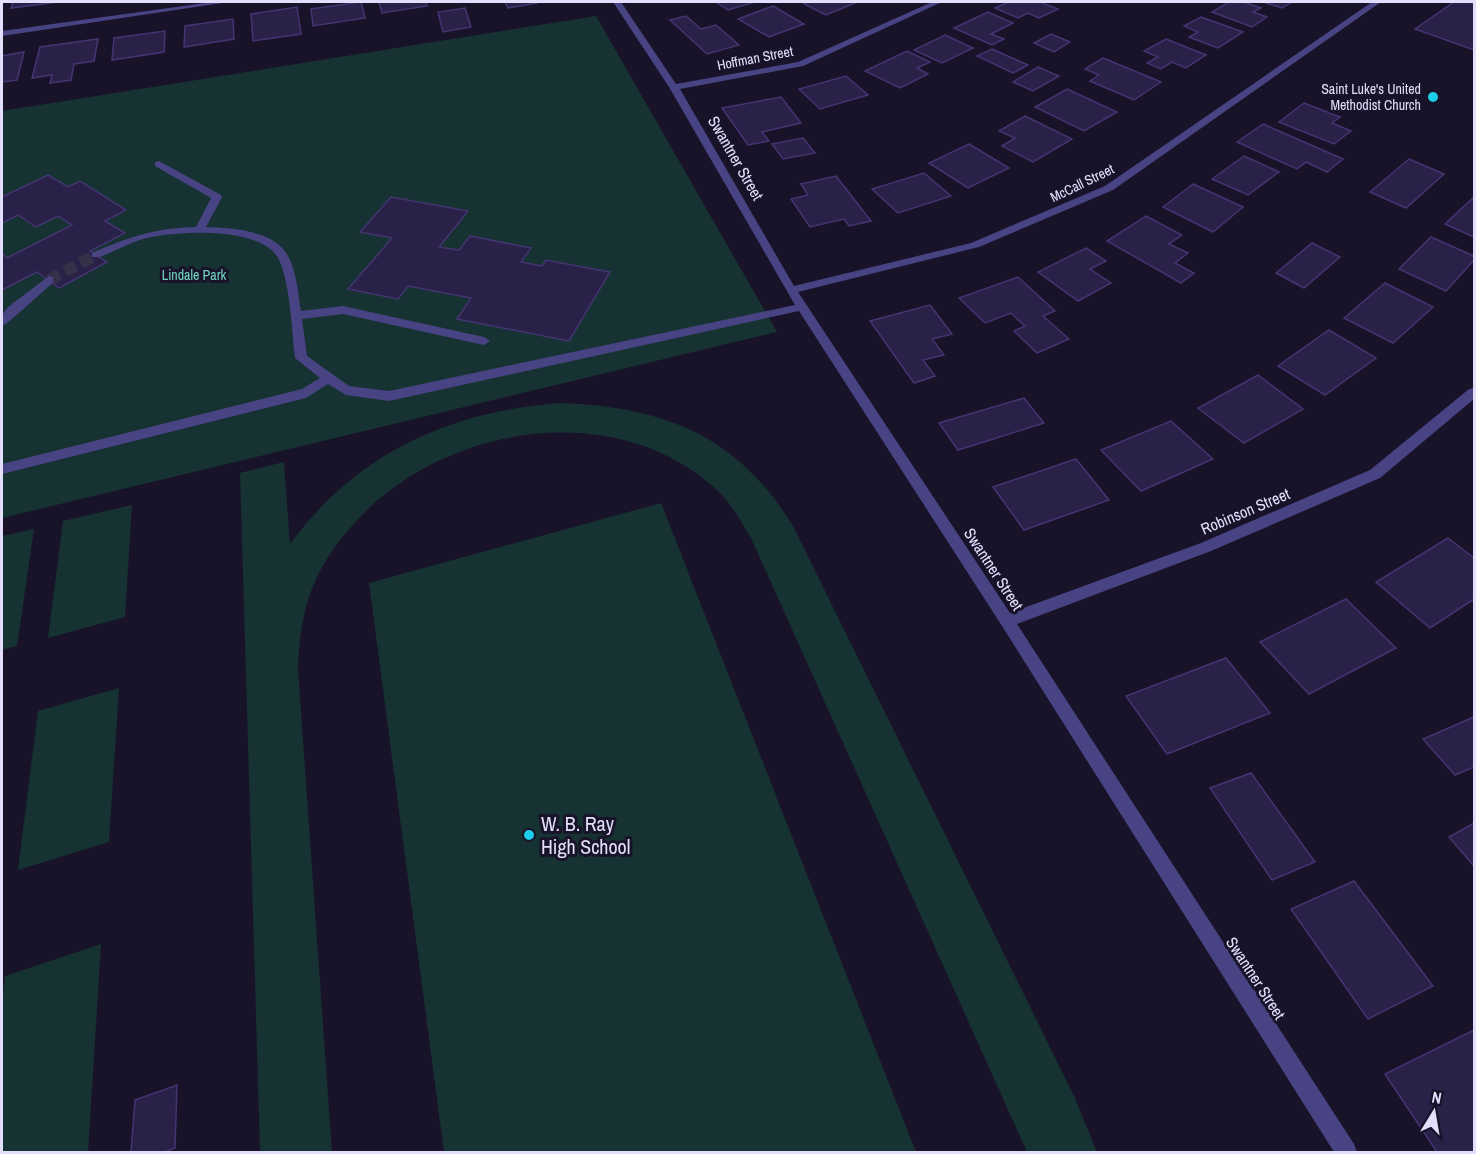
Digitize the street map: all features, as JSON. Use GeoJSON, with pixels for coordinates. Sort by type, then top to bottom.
{"type":"FeatureCollection","features":[{"type":"Feature","properties":{"kind":"street"},"geometry":{"type":"LineString","coordinates":[[2,34],[225,2]]}},
{"type":"Feature","properties":{"kind":"street","name":"Swantner Street"},"geometry":{"type":"LineString","coordinates":[[617,2],[674,87],[801,307],[1007,621],[1346,1152]]}},
{"type":"Feature","properties":{"kind":"street","name":"Hoffman Street"},"geometry":{"type":"LineString","coordinates":[[674,87],[800,63],[938,2]]}},
{"type":"Feature","properties":{"kind":"street","name":"McCall Street"},"geometry":{"type":"LineString","coordinates":[[791,290],[975,245],[1109,188],[1377,2]]}},
{"type":"Feature","properties":{"kind":"street"},"geometry":{"type":"LineString","coordinates":[[159,164],[217,197],[199,231]]}},
{"type":"Feature","properties":{"kind":"street"},"geometry":{"type":"LineString","coordinates":[[96,255],[146,235],[199,231],[234,233],[267,240],[283,256],[301,358],[346,390],[389,396],[801,307]]}},
{"type":"Feature","properties":{"kind":"street"},"geometry":{"type":"LineString","coordinates":[[2,322],[12,310],[50,280]]}},
{"type":"Feature","properties":{"kind":"street"},"geometry":{"type":"LineString","coordinates":[[295,316],[343,310],[484,340]]}},
{"type":"Feature","properties":{"kind":"street"},"geometry":{"type":"LineString","coordinates":[[2,469],[306,393],[328,378]]}},
{"type":"Feature","properties":{"kind":"street","name":"Robinson Street"},"geometry":{"type":"LineString","coordinates":[[1007,621],[1206,547],[1376,474],[1474,392]]}},
{"type":"Feature","properties":{"kind":"green space","name":"Lindale Park"},"geometry":{"type":"Polygon","coordinates":[[[596,16],[777,332],[2,518],[2,111],[596,16]]]}},
{"type":"Feature","properties":{"kind":"green space"},"geometry":{"type":"Polygon","coordinates":[[[561,403],[633,411],[695,432],[722,448],[748,469],[771,495],[793,526],[1074,1096],[1097,1152],[1027,1152],[751,538],[727,501],[717,490],[678,462],[635,443],[589,434],[541,433],[494,441],[449,456],[406,479],[369,508],[347,532],[327,558],[312,588],[299,645],[298,669],[332,1152],[260,1152],[240,473],[284,462],[290,544],[316,512],[345,485],[376,462],[409,442],[444,427],[481,416],[561,403]]]}},
{"type":"Feature","properties":{"kind":"green space"},"geometry":{"type":"Polygon","coordinates":[[[661,503],[916,1152],[444,1152],[369,583],[661,503]]]}},
{"type":"Feature","properties":{"kind":"green space"},"geometry":{"type":"Polygon","coordinates":[[[132,505],[125,617],[48,638],[63,521],[132,505]]]}},
{"type":"Feature","properties":{"kind":"green space"},"geometry":{"type":"Polygon","coordinates":[[[34,529],[17,646],[2,650],[2,536],[34,529]]]}},
{"type":"Feature","properties":{"kind":"green space"},"geometry":{"type":"Polygon","coordinates":[[[119,688],[109,842],[18,870],[38,711],[119,688]]]}},
{"type":"Feature","properties":{"kind":"green space"},"geometry":{"type":"Polygon","coordinates":[[[101,944],[88,1152],[2,1152],[2,1002],[5,976],[101,944]]]}},
{"type":"Feature","properties":{"kind":"building"},"geometry":{"type":"Polygon","coordinates":[[[13,2],[59,2],[11,8],[13,2]]]}},
{"type":"Feature","properties":{"kind":"building"},"geometry":{"type":"Polygon","coordinates":[[[361,2],[365,18],[313,26],[311,9],[361,2]]]}},
{"type":"Feature","properties":{"kind":"building"},"geometry":{"type":"Polygon","coordinates":[[[379,2],[426,2],[427,6],[382,13],[379,2]]]}},
{"type":"Feature","properties":{"kind":"building"},"geometry":{"type":"Polygon","coordinates":[[[505,2],[536,2],[537,3],[508,8],[505,2]]]}},
{"type":"Feature","properties":{"kind":"building"},"geometry":{"type":"Polygon","coordinates":[[[716,2],[755,2],[728,10],[716,2]]]}},
{"type":"Feature","properties":{"kind":"building"},"geometry":{"type":"Polygon","coordinates":[[[810,2],[855,3],[826,15],[804,4],[810,2]]]}},
{"type":"Feature","properties":{"kind":"building"},"geometry":{"type":"Polygon","coordinates":[[[1009,2],[1040,2],[1058,9],[1039,18],[1028,13],[1018,18],[995,8],[1009,2]]]}},
{"type":"Feature","properties":{"kind":"building"},"geometry":{"type":"Polygon","coordinates":[[[1229,2],[1243,2],[1261,8],[1253,12],[1267,17],[1252,27],[1212,12],[1229,2]]]}},
{"type":"Feature","properties":{"kind":"building"},"geometry":{"type":"Polygon","coordinates":[[[1263,2],[1292,2],[1282,8],[1263,2]]]}},
{"type":"Feature","properties":{"kind":"building","name":"Saint Luke's United Methodist Church"},"geometry":{"type":"Polygon","coordinates":[[[1454,2],[1474,2],[1474,50],[1415,29],[1454,2]]]}},
{"type":"Feature","properties":{"kind":"building"},"geometry":{"type":"Polygon","coordinates":[[[773,6],[804,24],[769,37],[738,19],[773,6]]]}},
{"type":"Feature","properties":{"kind":"building"},"geometry":{"type":"Polygon","coordinates":[[[297,7],[301,34],[253,41],[251,14],[297,7]]]}},
{"type":"Feature","properties":{"kind":"building"},"geometry":{"type":"Polygon","coordinates":[[[465,8],[471,27],[443,32],[438,12],[465,8]]]}},
{"type":"Feature","properties":{"kind":"building"},"geometry":{"type":"Polygon","coordinates":[[[988,12],[1013,23],[991,34],[1004,39],[992,45],[954,28],[988,12]]]}},
{"type":"Feature","properties":{"kind":"building"},"geometry":{"type":"Polygon","coordinates":[[[686,16],[701,29],[716,25],[739,45],[707,54],[670,20],[686,16]]]}},
{"type":"Feature","properties":{"kind":"building"},"geometry":{"type":"Polygon","coordinates":[[[1201,17],[1243,32],[1218,48],[1189,37],[1198,32],[1184,26],[1201,17]]]}},
{"type":"Feature","properties":{"kind":"building"},"geometry":{"type":"Polygon","coordinates":[[[233,19],[234,39],[184,47],[185,26],[233,19]]]}},
{"type":"Feature","properties":{"kind":"building"},"geometry":{"type":"Polygon","coordinates":[[[165,31],[164,52],[112,60],[114,38],[165,31]]]}},
{"type":"Feature","properties":{"kind":"building"},"geometry":{"type":"Polygon","coordinates":[[[1051,34],[1070,42],[1054,52],[1034,43],[1051,34]]]}},
{"type":"Feature","properties":{"kind":"building"},"geometry":{"type":"Polygon","coordinates":[[[945,35],[973,48],[942,63],[914,50],[945,35]]]}},
{"type":"Feature","properties":{"kind":"building"},"geometry":{"type":"Polygon","coordinates":[[[98,39],[94,61],[74,64],[71,80],[50,83],[52,75],[32,78],[40,47],[98,39]]]}},
{"type":"Feature","properties":{"kind":"building"},"geometry":{"type":"Polygon","coordinates":[[[1166,39],[1206,55],[1186,68],[1172,62],[1161,69],[1147,63],[1158,57],[1144,51],[1166,39]]]}},
{"type":"Feature","properties":{"kind":"building"},"geometry":{"type":"Polygon","coordinates":[[[992,49],[1028,65],[1013,73],[977,56],[992,49]]]}},
{"type":"Feature","properties":{"kind":"building"},"geometry":{"type":"Polygon","coordinates":[[[907,51],[930,62],[917,68],[928,74],[900,88],[865,71],[907,51]]]}},
{"type":"Feature","properties":{"kind":"building"},"geometry":{"type":"Polygon","coordinates":[[[24,52],[17,80],[2,82],[2,56],[24,52]]]}},
{"type":"Feature","properties":{"kind":"building"},"geometry":{"type":"Polygon","coordinates":[[[1103,58],[1161,82],[1134,100],[1090,81],[1099,75],[1085,69],[1103,58]]]}},
{"type":"Feature","properties":{"kind":"building"},"geometry":{"type":"Polygon","coordinates":[[[1038,67],[1059,76],[1033,91],[1013,82],[1038,67]]]}},
{"type":"Feature","properties":{"kind":"building"},"geometry":{"type":"Polygon","coordinates":[[[846,76],[868,95],[820,109],[799,89],[846,76]]]}},
{"type":"Feature","properties":{"kind":"building"},"geometry":{"type":"Polygon","coordinates":[[[1067,89],[1117,112],[1084,131],[1035,107],[1067,89]]]}},
{"type":"Feature","properties":{"kind":"building"},"geometry":{"type":"Polygon","coordinates":[[[781,97],[801,123],[762,132],[769,141],[748,145],[722,108],[781,97]]]}},
{"type":"Feature","properties":{"kind":"building"},"geometry":{"type":"Polygon","coordinates":[[[1304,103],[1340,117],[1332,123],[1351,131],[1334,144],[1279,122],[1304,103]]]}},
{"type":"Feature","properties":{"kind":"building"},"geometry":{"type":"Polygon","coordinates":[[[1025,116],[1072,139],[1033,162],[1002,146],[1015,138],[999,131],[1025,116]]]}},
{"type":"Feature","properties":{"kind":"building"},"geometry":{"type":"Polygon","coordinates":[[[1263,124],[1343,159],[1327,172],[1306,162],[1297,169],[1237,142],[1263,124]]]}},
{"type":"Feature","properties":{"kind":"building"},"geometry":{"type":"Polygon","coordinates":[[[803,138],[815,153],[783,159],[772,144],[803,138]]]}},
{"type":"Feature","properties":{"kind":"building"},"geometry":{"type":"Polygon","coordinates":[[[969,144],[1009,168],[968,188],[929,163],[969,144]]]}},
{"type":"Feature","properties":{"kind":"building"},"geometry":{"type":"Polygon","coordinates":[[[1244,156],[1279,172],[1248,195],[1212,179],[1244,156]]]}},
{"type":"Feature","properties":{"kind":"building"},"geometry":{"type":"Polygon","coordinates":[[[1409,159],[1444,174],[1406,208],[1370,192],[1409,159]]]}},
{"type":"Feature","properties":{"kind":"building"},"geometry":{"type":"Polygon","coordinates":[[[924,173],[951,196],[898,213],[872,189],[924,173]]]}},
{"type":"Feature","properties":{"kind":"building"},"geometry":{"type":"Polygon","coordinates":[[[48,175],[68,187],[80,181],[126,210],[105,221],[125,233],[90,251],[107,262],[59,288],[37,272],[2,290],[2,253],[7,258],[72,225],[58,216],[36,227],[18,215],[2,223],[2,197],[48,175]]]}},
{"type":"Feature","properties":{"kind":"building"},"geometry":{"type":"Polygon","coordinates":[[[836,176],[871,221],[849,226],[844,219],[810,227],[791,199],[808,195],[801,184],[836,176]]]}},
{"type":"Feature","properties":{"kind":"building"},"geometry":{"type":"Polygon","coordinates":[[[1193,184],[1243,207],[1213,232],[1163,207],[1193,184]]]}},
{"type":"Feature","properties":{"kind":"building"},"geometry":{"type":"Polygon","coordinates":[[[391,197],[468,211],[439,247],[459,250],[470,236],[531,248],[521,262],[542,266],[546,260],[610,272],[569,341],[457,319],[471,298],[408,286],[398,299],[348,289],[392,238],[360,232],[391,197]]]}},
{"type":"Feature","properties":{"kind":"building"},"geometry":{"type":"Polygon","coordinates":[[[1474,197],[1474,237],[1445,224],[1474,197]]]}},
{"type":"Feature","properties":{"kind":"building"},"geometry":{"type":"Polygon","coordinates":[[[1146,216],[1182,235],[1169,244],[1188,253],[1175,263],[1194,273],[1181,283],[1107,241],[1146,216]]]}},
{"type":"Feature","properties":{"kind":"building"},"geometry":{"type":"Polygon","coordinates":[[[1431,237],[1474,256],[1474,260],[1446,291],[1399,269],[1431,237]]]}},
{"type":"Feature","properties":{"kind":"building"},"geometry":{"type":"Polygon","coordinates":[[[1312,243],[1340,257],[1304,288],[1276,273],[1312,243]]]}},
{"type":"Feature","properties":{"kind":"building"},"geometry":{"type":"Polygon","coordinates":[[[1086,248],[1106,261],[1090,269],[1111,283],[1078,301],[1038,272],[1086,248]]]}},
{"type":"Feature","properties":{"kind":"building"},"geometry":{"type":"Polygon","coordinates":[[[1018,277],[1055,311],[1043,316],[1069,339],[1037,353],[1014,331],[1025,326],[1011,313],[985,323],[959,298],[1018,277]]]}},
{"type":"Feature","properties":{"kind":"building"},"geometry":{"type":"Polygon","coordinates":[[[1385,283],[1433,307],[1393,343],[1344,318],[1385,283]]]}},
{"type":"Feature","properties":{"kind":"building"},"geometry":{"type":"Polygon","coordinates":[[[930,305],[952,334],[932,339],[944,355],[923,360],[935,376],[914,383],[870,321],[930,305]]]}},
{"type":"Feature","properties":{"kind":"building"},"geometry":{"type":"Polygon","coordinates":[[[1329,330],[1376,358],[1325,395],[1278,366],[1329,330]]]}},
{"type":"Feature","properties":{"kind":"building"},"geometry":{"type":"Polygon","coordinates":[[[1258,375],[1303,409],[1244,443],[1198,408],[1258,375]]]}},
{"type":"Feature","properties":{"kind":"building"},"geometry":{"type":"Polygon","coordinates":[[[1024,398],[1044,423],[958,450],[939,423],[1024,398]]]}},
{"type":"Feature","properties":{"kind":"building"},"geometry":{"type":"Polygon","coordinates":[[[1171,421],[1213,459],[1141,491],[1101,450],[1171,421]]]}},
{"type":"Feature","properties":{"kind":"building"},"geometry":{"type":"Polygon","coordinates":[[[1076,459],[1109,500],[1024,530],[993,487],[1076,459]]]}},
{"type":"Feature","properties":{"kind":"building"},"geometry":{"type":"Polygon","coordinates":[[[1448,538],[1474,558],[1474,599],[1430,628],[1376,582],[1448,538]]]}},
{"type":"Feature","properties":{"kind":"building"},"geometry":{"type":"Polygon","coordinates":[[[1346,599],[1396,648],[1309,694],[1260,642],[1346,599]]]}},
{"type":"Feature","properties":{"kind":"building"},"geometry":{"type":"Polygon","coordinates":[[[1226,658],[1270,713],[1167,754],[1126,696],[1226,658]]]}},
{"type":"Feature","properties":{"kind":"building"},"geometry":{"type":"Polygon","coordinates":[[[1474,717],[1474,767],[1455,775],[1423,739],[1474,717]]]}},
{"type":"Feature","properties":{"kind":"building"},"geometry":{"type":"Polygon","coordinates":[[[1251,773],[1315,862],[1272,880],[1210,788],[1251,773]]]}},
{"type":"Feature","properties":{"kind":"building"},"geometry":{"type":"Polygon","coordinates":[[[1474,823],[1474,866],[1449,837],[1474,823]]]}},
{"type":"Feature","properties":{"kind":"building"},"geometry":{"type":"Polygon","coordinates":[[[1354,881],[1433,986],[1368,1019],[1291,909],[1354,881]]]}},
{"type":"Feature","properties":{"kind":"building"},"geometry":{"type":"Polygon","coordinates":[[[1474,1030],[1474,1152],[1437,1152],[1385,1074],[1474,1030]]]}},
{"type":"Feature","properties":{"kind":"building"},"geometry":{"type":"Polygon","coordinates":[[[177,1085],[175,1148],[164,1152],[131,1152],[135,1100],[177,1085]]]}},
{"type":"Feature","properties":{"kind":"tunnel"},"geometry":{"type":"LineString","coordinates":[[49,280],[96,255]]}},
{"type":"Feature","properties":{"kind":"place","name":"Saint Luke's United Methodist Church"},"geometry":{"type":"Point","coordinates":[1433,97]}},
{"type":"Feature","properties":{"kind":"place","name":"W. B. Ray High School"},"geometry":{"type":"Point","coordinates":[529,835]}}]}
